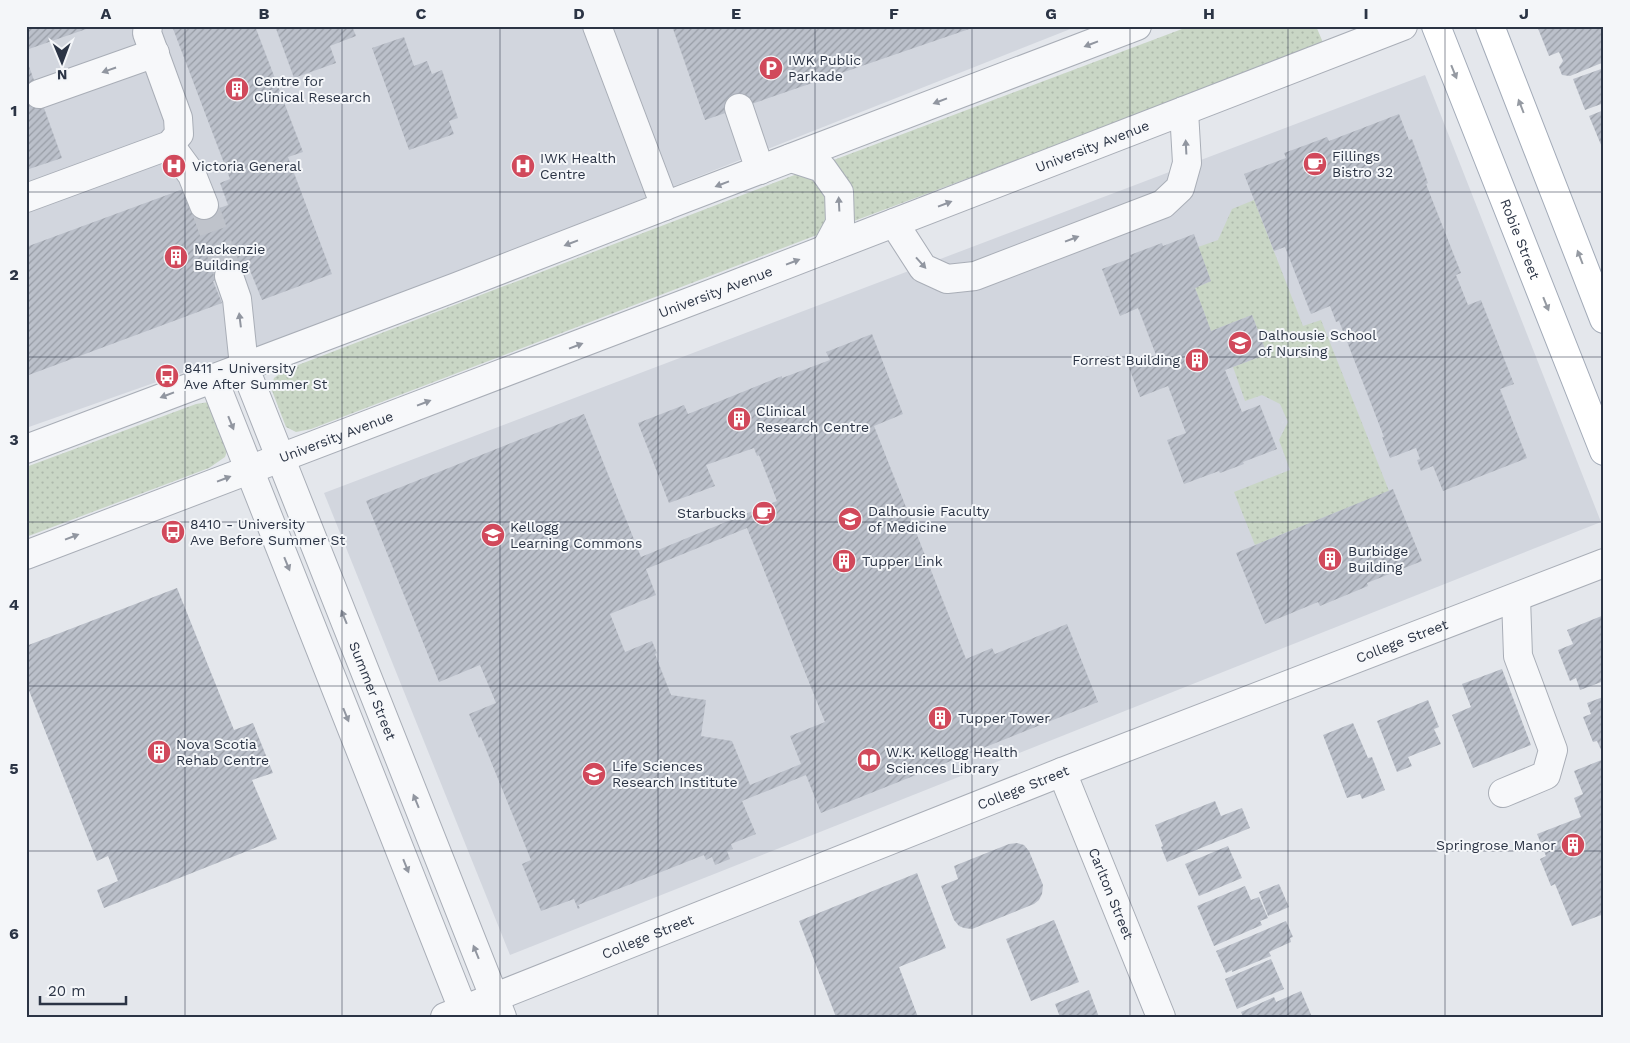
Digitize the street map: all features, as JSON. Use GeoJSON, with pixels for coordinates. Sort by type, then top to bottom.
{"type":"FeatureCollection","features":[{"type":"Feature","properties":{"kind":"main road","name":"Robie Street"},"geometry":{"type":"LineString","coordinates":[[1436,26],[1604,450]]}},
{"type":"Feature","properties":{"kind":"main road"},"geometry":{"type":"LineString","coordinates":[[1490,26],[1604,319]]}},
{"type":"Feature","properties":{"kind":"street"},"geometry":{"type":"LineString","coordinates":[[26,198],[170,144],[179,134],[178,118],[147,33],[148,26]]}},
{"type":"Feature","properties":{"kind":"street"},"geometry":{"type":"LineString","coordinates":[[597,26],[665,206]]}},
{"type":"Feature","properties":{"kind":"street"},"geometry":{"type":"LineString","coordinates":[[26,449],[1137,26]]}},
{"type":"Feature","properties":{"kind":"street","name":"University Avenue"},"geometry":{"type":"LineString","coordinates":[[26,555],[1403,26]]}},
{"type":"Feature","properties":{"kind":"street"},"geometry":{"type":"LineString","coordinates":[[39,94],[155,54]]}},
{"type":"Feature","properties":{"kind":"street"},"geometry":{"type":"LineString","coordinates":[[740,108],[760,170]]}},
{"type":"Feature","properties":{"kind":"street"},"geometry":{"type":"LineString","coordinates":[[894,223],[923,268],[947,279],[975,276],[1163,204],[1180,188],[1186,163],[1184,111]]}},
{"type":"Feature","properties":{"kind":"street"},"geometry":{"type":"LineString","coordinates":[[170,144],[192,175],[204,205]]}},
{"type":"Feature","properties":{"kind":"street"},"geometry":{"type":"LineString","coordinates":[[791,158],[822,168],[839,192],[840,223],[826,249]]}},
{"type":"Feature","properties":{"kind":"street","name":"Summer Street"},"geometry":{"type":"LineString","coordinates":[[229,276],[237,299],[244,366],[498,1007]]}},
{"type":"Feature","properties":{"kind":"street"},"geometry":{"type":"LineString","coordinates":[[213,378],[458,1014]]}},
{"type":"Feature","properties":{"kind":"street","name":"College Street"},"geometry":{"type":"LineString","coordinates":[[458,1014],[498,1007],[1062,772],[1604,563]]}},
{"type":"Feature","properties":{"kind":"street"},"geometry":{"type":"LineString","coordinates":[[1503,793],[1546,776],[1553,750],[1518,656],[1516,598]]}},
{"type":"Feature","properties":{"kind":"street","name":"Carlton Street"},"geometry":{"type":"LineString","coordinates":[[1062,772],[1161,1017]]}},
{"type":"Feature","properties":{"kind":"shaded area"},"geometry":{"type":"Polygon","coordinates":[[[26,26],[1078,26],[372,306],[26,428],[26,26]]]}},
{"type":"Feature","properties":{"kind":"shaded area"},"geometry":{"type":"Polygon","coordinates":[[[1425,75],[1601,522],[510,955],[324,493],[1425,75]]]}},
{"type":"Feature","properties":{"kind":"green space"},"geometry":{"type":"Polygon","coordinates":[[[1190,26],[1316,26],[1324,45],[854,221],[851,195],[842,176],[831,161],[1190,26]]]}},
{"type":"Feature","properties":{"kind":"green space"},"geometry":{"type":"Polygon","coordinates":[[[797,174],[819,182],[831,210],[822,233],[311,429],[296,432],[286,427],[271,388],[274,378],[285,370],[797,174]]]}},
{"type":"Feature","properties":{"kind":"green space"},"geometry":{"type":"Polygon","coordinates":[[[1254,200],[1303,326],[1321,320],[1389,491],[1255,545],[1234,492],[1290,470],[1279,440],[1288,422],[1280,404],[1262,395],[1245,401],[1233,367],[1267,354],[1252,315],[1211,331],[1195,288],[1211,281],[1198,247],[1218,240],[1232,209],[1254,200]]]}},
{"type":"Feature","properties":{"kind":"green space"},"geometry":{"type":"Polygon","coordinates":[[[209,402],[229,445],[225,457],[209,468],[26,537],[26,467],[196,404],[209,402]]]}},
{"type":"Feature","properties":{"kind":"building"},"geometry":{"type":"Polygon","coordinates":[[[26,26],[92,26],[92,27],[26,50],[26,26]]]}},
{"type":"Feature","properties":{"kind":"building","name":"Mackenzie Building"},"geometry":{"type":"Polygon","coordinates":[[[172,26],[255,26],[303,152],[288,157],[332,274],[262,300],[249,268],[213,281],[222,303],[26,376],[26,247],[186,188],[214,210],[228,205],[220,183],[230,179],[172,26]]]}},
{"type":"Feature","properties":{"kind":"building"},"geometry":{"type":"Polygon","coordinates":[[[275,26],[352,26],[356,36],[330,46],[336,63],[294,78],[275,26]]]}},
{"type":"Feature","properties":{"kind":"building","name":"IWK Public Parkade"},"geometry":{"type":"Polygon","coordinates":[[[672,26],[975,26],[975,27],[705,120],[672,26]]]}},
{"type":"Feature","properties":{"kind":"building"},"geometry":{"type":"Polygon","coordinates":[[[1537,26],[1604,26],[1604,62],[1570,76],[1562,75],[1559,67],[1563,61],[1559,52],[1549,56],[1537,26]]]}},
{"type":"Feature","properties":{"kind":"building"},"geometry":{"type":"Polygon","coordinates":[[[404,37],[414,66],[427,61],[432,74],[442,70],[458,118],[449,121],[454,134],[409,150],[372,48],[404,37]]]}},
{"type":"Feature","properties":{"kind":"building"},"geometry":{"type":"Polygon","coordinates":[[[26,58],[62,158],[26,170],[26,58]]]}},
{"type":"Feature","properties":{"kind":"building"},"geometry":{"type":"Polygon","coordinates":[[[1604,68],[1604,103],[1585,110],[1573,79],[1604,68]]]}},
{"type":"Feature","properties":{"kind":"building"},"geometry":{"type":"Polygon","coordinates":[[[1604,110],[1604,152],[1589,116],[1604,110]]]}},
{"type":"Feature","properties":{"kind":"building"},"geometry":{"type":"Polygon","coordinates":[[[1399,114],[1409,140],[1412,139],[1428,183],[1426,184],[1461,273],[1456,275],[1468,305],[1481,300],[1514,384],[1500,389],[1527,458],[1443,491],[1433,466],[1421,471],[1417,460],[1420,459],[1416,448],[1390,458],[1382,437],[1384,437],[1339,321],[1336,322],[1330,306],[1311,314],[1285,247],[1274,251],[1244,174],[1286,158],[1284,153],[1327,137],[1329,141],[1399,114]]]}},
{"type":"Feature","properties":{"kind":"building","name":"Forrest Building"},"geometry":{"type":"Polygon","coordinates":[[[1194,234],[1211,281],[1195,288],[1211,331],[1252,315],[1267,354],[1225,370],[1242,412],[1260,405],[1277,449],[1243,462],[1244,464],[1184,484],[1167,440],[1186,433],[1168,386],[1140,397],[1128,365],[1156,355],[1138,308],[1120,316],[1102,269],[1131,258],[1130,255],[1162,243],[1163,246],[1194,234]]]}},
{"type":"Feature","properties":{"kind":"building"},"geometry":{"type":"Polygon","coordinates":[[[872,334],[903,414],[874,426],[966,659],[992,648],[995,654],[1067,624],[1098,702],[821,813],[806,775],[742,801],[756,834],[731,844],[733,849],[727,851],[730,859],[715,865],[712,857],[706,860],[704,855],[578,905],[580,908],[578,909],[574,899],[541,911],[522,864],[531,860],[481,737],[479,738],[469,714],[496,703],[480,665],[439,682],[366,501],[584,414],[641,557],[777,501],[759,455],[757,456],[754,448],[706,465],[715,486],[669,503],[638,423],[684,405],[688,414],[782,376],[782,378],[830,360],[826,352],[872,334]],[[747,528],[646,569],[656,595],[610,614],[625,652],[652,641],[671,695],[706,700],[701,736],[732,741],[750,785],[801,764],[790,736],[825,722],[747,528]]]}},
{"type":"Feature","properties":{"kind":"building","name":"Burbidge Building"},"geometry":{"type":"Polygon","coordinates":[[[1393,489],[1422,561],[1367,583],[1368,586],[1320,606],[1318,602],[1265,624],[1236,553],[1393,489]]]}},
{"type":"Feature","properties":{"kind":"building","name":"Nova Scotia Rehab Centre"},"geometry":{"type":"Polygon","coordinates":[[[177,588],[234,730],[253,723],[273,773],[252,780],[277,839],[104,908],[97,890],[118,881],[108,856],[97,861],[26,683],[26,646],[177,588]]]}},
{"type":"Feature","properties":{"kind":"building"},"geometry":{"type":"Polygon","coordinates":[[[1604,615],[1604,681],[1580,690],[1576,678],[1570,681],[1558,650],[1573,644],[1567,630],[1604,615]]]}},
{"type":"Feature","properties":{"kind":"building"},"geometry":{"type":"Polygon","coordinates":[[[1502,669],[1531,745],[1473,768],[1452,715],[1471,707],[1462,684],[1502,669]]]}},
{"type":"Feature","properties":{"kind":"building"},"geometry":{"type":"Polygon","coordinates":[[[1603,697],[1604,751],[1602,752],[1597,741],[1593,742],[1583,717],[1591,714],[1587,703],[1603,697]]]}},
{"type":"Feature","properties":{"kind":"building"},"geometry":{"type":"Polygon","coordinates":[[[1428,700],[1439,727],[1434,729],[1441,744],[1408,757],[1412,766],[1397,772],[1377,721],[1428,700]]]}},
{"type":"Feature","properties":{"kind":"building"},"geometry":{"type":"Polygon","coordinates":[[[1353,723],[1368,758],[1372,757],[1385,790],[1362,799],[1360,794],[1347,798],[1323,735],[1353,723]]]}},
{"type":"Feature","properties":{"kind":"building","name":"Springrose Manor"},"geometry":{"type":"Polygon","coordinates":[[[1604,759],[1604,914],[1572,926],[1555,884],[1551,886],[1540,859],[1546,856],[1537,834],[1581,817],[1574,798],[1583,794],[1574,771],[1604,759]]]}},
{"type":"Feature","properties":{"kind":"building"},"geometry":{"type":"Polygon","coordinates":[[[1215,801],[1221,816],[1242,808],[1250,828],[1167,862],[1155,825],[1215,801]]]}},
{"type":"Feature","properties":{"kind":"building"},"geometry":{"type":"Polygon","coordinates":[[[1017,843],[1024,845],[1029,851],[1043,885],[1039,900],[1034,904],[972,929],[959,926],[954,920],[941,886],[958,879],[954,866],[1009,844],[1017,843]]]}},
{"type":"Feature","properties":{"kind":"building"},"geometry":{"type":"Polygon","coordinates":[[[1228,846],[1242,878],[1199,896],[1185,864],[1228,846]]]}},
{"type":"Feature","properties":{"kind":"building"},"geometry":{"type":"Polygon","coordinates":[[[917,873],[946,948],[899,967],[918,1017],[836,1017],[799,921],[917,873]]]}},
{"type":"Feature","properties":{"kind":"building"},"geometry":{"type":"Polygon","coordinates":[[[1279,884],[1289,907],[1268,916],[1259,892],[1279,884]]]}},
{"type":"Feature","properties":{"kind":"building"},"geometry":{"type":"Polygon","coordinates":[[[1245,886],[1251,900],[1259,897],[1268,918],[1260,921],[1262,925],[1214,946],[1197,906],[1245,886]]]}},
{"type":"Feature","properties":{"kind":"building"},"geometry":{"type":"Polygon","coordinates":[[[1054,920],[1079,982],[1031,1001],[1006,939],[1054,920]]]}},
{"type":"Feature","properties":{"kind":"building"},"geometry":{"type":"Polygon","coordinates":[[[1286,921],[1293,937],[1290,938],[1291,942],[1269,952],[1271,956],[1226,973],[1216,951],[1286,921]]]}},
{"type":"Feature","properties":{"kind":"building"},"geometry":{"type":"Polygon","coordinates":[[[1271,959],[1284,989],[1237,1009],[1225,979],[1271,959]]]}},
{"type":"Feature","properties":{"kind":"building"},"geometry":{"type":"Polygon","coordinates":[[[1089,990],[1099,1017],[1060,1017],[1055,1004],[1089,990]]]}},
{"type":"Feature","properties":{"kind":"building"},"geometry":{"type":"Polygon","coordinates":[[[1301,991],[1312,1017],[1243,1017],[1241,1012],[1274,997],[1276,1002],[1301,991]]]}},
{"type":"Feature","properties":{"kind":"tunnel"},"geometry":{"type":"LineString","coordinates":[[204,205],[229,276]]}},
{"type":"Feature","properties":{"kind":"place","name":"IWK Public Parkade"},"geometry":{"type":"Point","coordinates":[771,68]}},
{"type":"Feature","properties":{"kind":"place","name":"Centre for Clinical Research"},"geometry":{"type":"Point","coordinates":[237,89]}},
{"type":"Feature","properties":{"kind":"place","name":"Fillings Bistro 32"},"geometry":{"type":"Point","coordinates":[1315,164]}},
{"type":"Feature","properties":{"kind":"place","name":"Victoria General"},"geometry":{"type":"Point","coordinates":[174,166]}},
{"type":"Feature","properties":{"kind":"place","name":"IWK Health Centre"},"geometry":{"type":"Point","coordinates":[523,166]}},
{"type":"Feature","properties":{"kind":"place","name":"Mackenzie Building"},"geometry":{"type":"Point","coordinates":[176,257]}},
{"type":"Feature","properties":{"kind":"place","name":"Dalhousie School of Nursing"},"geometry":{"type":"Point","coordinates":[1240,343]}},
{"type":"Feature","properties":{"kind":"place","name":"Forrest Building"},"geometry":{"type":"Point","coordinates":[1197,360]}},
{"type":"Feature","properties":{"kind":"place","name":"8411 - University Ave After Summer St"},"geometry":{"type":"Point","coordinates":[167,376]}},
{"type":"Feature","properties":{"kind":"place","name":"Clinical Research Centre"},"geometry":{"type":"Point","coordinates":[739,419]}},
{"type":"Feature","properties":{"kind":"place","name":"Starbucks"},"geometry":{"type":"Point","coordinates":[764,513]}},
{"type":"Feature","properties":{"kind":"place","name":"Dalhousie Faculty of Medicine"},"geometry":{"type":"Point","coordinates":[850,519]}},
{"type":"Feature","properties":{"kind":"place","name":"8410 - University Ave Before Summer St"},"geometry":{"type":"Point","coordinates":[173,532]}},
{"type":"Feature","properties":{"kind":"place","name":"Kellogg Learning Commons"},"geometry":{"type":"Point","coordinates":[493,535]}},
{"type":"Feature","properties":{"kind":"place","name":"Burbidge Building"},"geometry":{"type":"Point","coordinates":[1330,559]}},
{"type":"Feature","properties":{"kind":"place","name":"Tupper Link"},"geometry":{"type":"Point","coordinates":[844,561]}},
{"type":"Feature","properties":{"kind":"place","name":"Tupper Tower"},"geometry":{"type":"Point","coordinates":[940,718]}},
{"type":"Feature","properties":{"kind":"place","name":"Nova Scotia Rehab Centre"},"geometry":{"type":"Point","coordinates":[159,752]}},
{"type":"Feature","properties":{"kind":"place","name":"W.K. Kellogg Health Sciences Library"},"geometry":{"type":"Point","coordinates":[869,760]}},
{"type":"Feature","properties":{"kind":"place","name":"Life Sciences Research Institute"},"geometry":{"type":"Point","coordinates":[594,774]}},
{"type":"Feature","properties":{"kind":"place","name":"Springrose Manor"},"geometry":{"type":"Point","coordinates":[1573,845]}}]}
